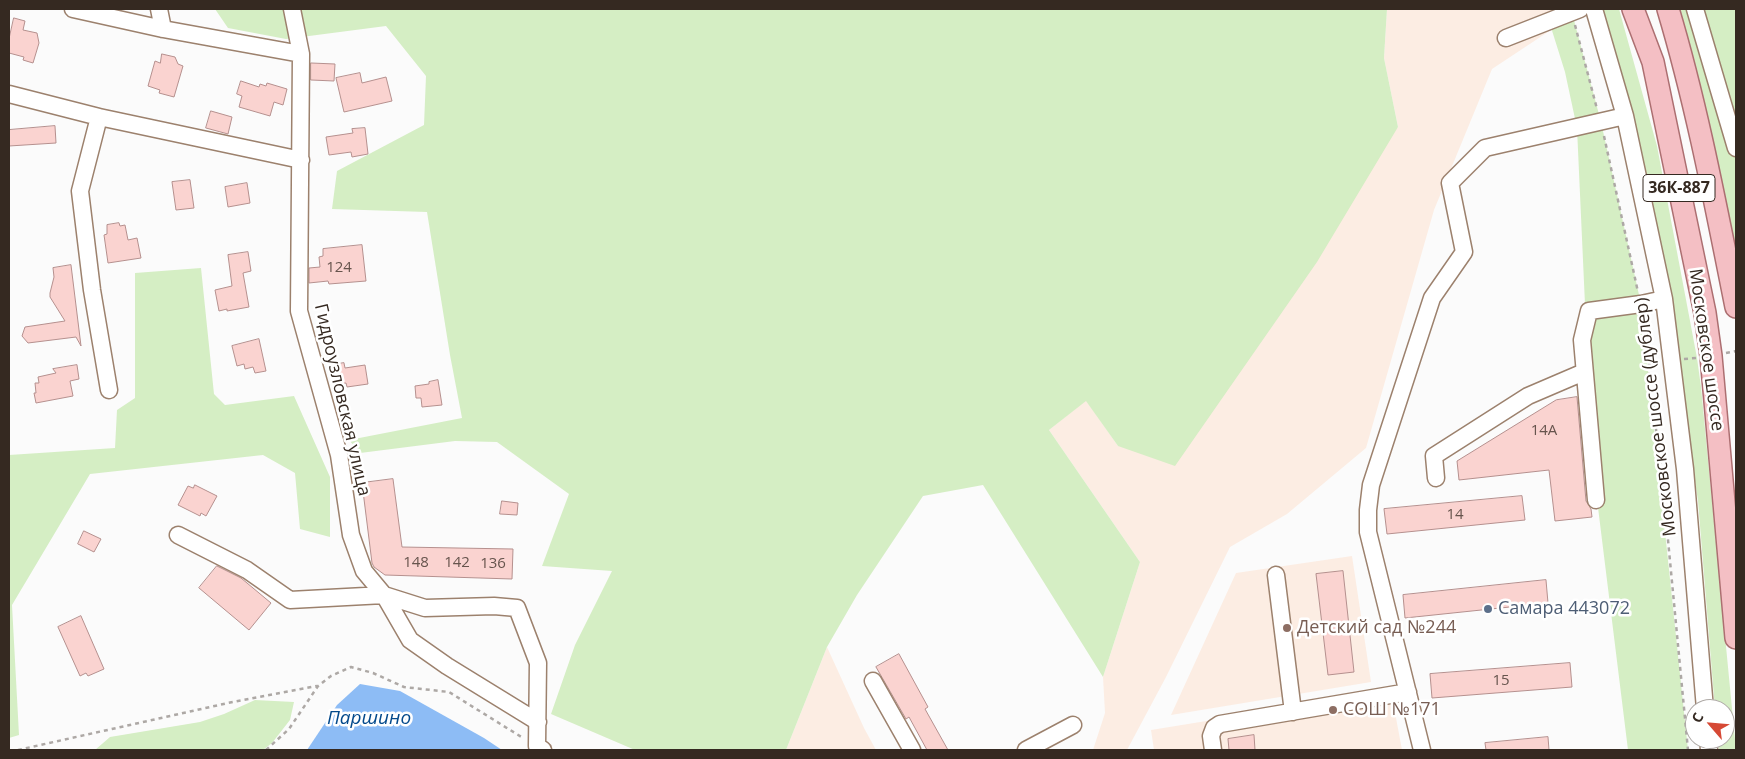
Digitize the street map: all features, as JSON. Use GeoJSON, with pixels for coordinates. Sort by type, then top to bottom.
{"type":"FeatureCollection","features":[{"type":"Feature","properties":{"kind":"main road","name":"Московское шоссе"},"geometry":{"type":"LineString","coordinates":[[1633,9],[1653,62],[1705,312],[1711,356],[1736,638]]}},
{"type":"Feature","properties":{"kind":"main road","name":"Московское шоссе"},"geometry":{"type":"LineString","coordinates":[[1668,9],[1679,46],[1706,159],[1736,308]]}},
{"type":"Feature","properties":{"kind":"main road"},"geometry":{"type":"LineString","coordinates":[[1705,312],[1736,308]]}},
{"type":"Feature","properties":{"kind":"street"},"geometry":{"type":"LineString","coordinates":[[73,9],[163,29],[301,54]]}},
{"type":"Feature","properties":{"kind":"street"},"geometry":{"type":"LineString","coordinates":[[159,9],[163,29]]}},
{"type":"Feature","properties":{"kind":"street","name":"Гидроузловская улица"},"geometry":{"type":"LineString","coordinates":[[292,9],[301,54],[299,311],[338,455],[351,535],[364,571],[384,595],[410,640],[447,666],[538,722]]}},
{"type":"Feature","properties":{"kind":"street","name":"Московское шоссе (дублер)"},"geometry":{"type":"LineString","coordinates":[[1594,9],[1625,116],[1664,298],[1685,468],[1704,699]]}},
{"type":"Feature","properties":{"kind":"street"},"geometry":{"type":"LineString","coordinates":[[1695,9],[1736,148]]}},
{"type":"Feature","properties":{"kind":"street"},"geometry":{"type":"LineString","coordinates":[[1506,38],[1576,10]]}},
{"type":"Feature","properties":{"kind":"street"},"geometry":{"type":"LineString","coordinates":[[9,94],[99,118],[301,160]]}},
{"type":"Feature","properties":{"kind":"street"},"geometry":{"type":"LineString","coordinates":[[1422,750],[1368,532],[1368,510],[1371,485],[1432,298],[1464,252],[1450,182],[1485,148],[1625,116]]}},
{"type":"Feature","properties":{"kind":"street"},"geometry":{"type":"LineString","coordinates":[[99,118],[80,191],[92,290],[109,390]]}},
{"type":"Feature","properties":{"kind":"street"},"geometry":{"type":"LineString","coordinates":[[1596,500],[1582,340],[1589,310],[1641,304],[1664,298]]}},
{"type":"Feature","properties":{"kind":"street"},"geometry":{"type":"LineString","coordinates":[[1436,478],[1434,456],[1528,396],[1584,372]]}},
{"type":"Feature","properties":{"kind":"street"},"geometry":{"type":"LineString","coordinates":[[178,535],[247,570],[290,600],[384,595],[425,608],[494,606],[516,608],[538,663],[540,748]]}},
{"type":"Feature","properties":{"kind":"street"},"geometry":{"type":"LineString","coordinates":[[1276,576],[1293,712]]}},
{"type":"Feature","properties":{"kind":"street"},"geometry":{"type":"LineString","coordinates":[[873,681],[912,750]]}},
{"type":"Feature","properties":{"kind":"street"},"geometry":{"type":"LineString","coordinates":[[1213,750],[1212,736],[1214,728],[1220,724],[1408,692]]}},
{"type":"Feature","properties":{"kind":"street"},"geometry":{"type":"LineString","coordinates":[[1026,750],[1073,725]]}},
{"type":"Feature","properties":{"kind":"path"},"geometry":{"type":"LineString","coordinates":[[1576,10],[1641,304],[1662,477],[1688,750]]}},
{"type":"Feature","properties":{"kind":"path"},"geometry":{"type":"LineString","coordinates":[[1648,365],[1736,351]]}},
{"type":"Feature","properties":{"kind":"path"},"geometry":{"type":"LineString","coordinates":[[266,750],[289,729],[318,686],[331,676],[351,667],[373,673],[404,686],[449,692],[540,748]]}},
{"type":"Feature","properties":{"kind":"path"},"geometry":{"type":"LineString","coordinates":[[18,750],[228,703],[318,686]]}},
{"type":"Feature","properties":{"kind":"shaded area"},"geometry":{"type":"Polygon","coordinates":[[[1387,9],[1558,9],[1557,26],[1492,69],[1434,210],[1366,448],[1287,514],[1230,547],[1166,677],[1127,750],[1093,750],[1105,713],[1103,677],[1140,562],[1049,430],[1086,400],[1118,446],[1398,127],[1384,58],[1387,9]]]}},
{"type":"Feature","properties":{"kind":"shaded area","name":"Детский сад №244"},"geometry":{"type":"Polygon","coordinates":[[[1352,556],[1371,682],[1171,715],[1236,573],[1352,556]]]}},
{"type":"Feature","properties":{"kind":"shaded area"},"geometry":{"type":"Polygon","coordinates":[[[827,647],[864,728],[876,750],[786,750],[827,647]]]}},
{"type":"Feature","properties":{"kind":"shaded area","name":"СОШ №171"},"geometry":{"type":"Polygon","coordinates":[[[1391,691],[1402,750],[1154,750],[1151,730],[1391,691]]]}},
{"type":"Feature","properties":{"kind":"green space"},"geometry":{"type":"Polygon","coordinates":[[[215,9],[1387,9],[1384,58],[1398,127],[1317,262],[1175,466],[1118,446],[1086,401],[1049,430],[1140,562],[1103,677],[983,485],[923,496],[857,595],[827,647],[786,750],[635,750],[551,714],[575,645],[612,571],[542,566],[569,494],[497,442],[455,441],[360,453],[349,440],[462,418],[427,212],[332,209],[337,171],[424,125],[426,76],[386,26],[286,39],[228,28],[215,9]]]}},
{"type":"Feature","properties":{"kind":"green space"},"geometry":{"type":"Polygon","coordinates":[[[1552,9],[1571,9],[1601,122],[1641,304],[1685,722],[1685,749],[1688,750],[1628,750],[1592,459],[1577,128],[1565,72],[1549,21],[1552,9]]]}},
{"type":"Feature","properties":{"kind":"green space"},"geometry":{"type":"Polygon","coordinates":[[[1601,9],[1619,9],[1657,146],[1697,358],[1731,699],[1714,699],[1698,501],[1670,316],[1601,9]]]}},
{"type":"Feature","properties":{"kind":"green space"},"geometry":{"type":"Polygon","coordinates":[[[1661,9],[1736,9],[1736,307],[1661,9]]]}},
{"type":"Feature","properties":{"kind":"green space"},"geometry":{"type":"Polygon","coordinates":[[[201,268],[214,394],[225,405],[294,396],[330,477],[330,537],[300,529],[295,473],[263,455],[90,474],[12,605],[19,735],[9,738],[9,455],[115,448],[117,410],[135,398],[135,273],[201,268]]]}},
{"type":"Feature","properties":{"kind":"green space"},"geometry":{"type":"Polygon","coordinates":[[[255,700],[294,702],[290,720],[272,743],[263,750],[95,750],[110,737],[200,722],[255,700]]]}},
{"type":"Feature","properties":{"kind":"green space"},"geometry":{"type":"Polygon","coordinates":[[[1735,740],[1736,750],[1719,750],[1735,749],[1735,740]]]}},
{"type":"Feature","properties":{"kind":"water","name":"Паршино"},"geometry":{"type":"Polygon","coordinates":[[[360,684],[400,691],[502,750],[307,750],[337,705],[360,684]]]}},
{"type":"Feature","properties":{"kind":"building"},"geometry":{"type":"Polygon","coordinates":[[[14,18],[25,21],[23,30],[37,33],[39,43],[33,63],[23,60],[24,57],[9,53],[9,39],[14,18]]]}},
{"type":"Feature","properties":{"kind":"building"},"geometry":{"type":"Polygon","coordinates":[[[162,54],[175,57],[178,64],[183,66],[174,97],[159,93],[160,90],[148,86],[155,61],[160,63],[162,54]]]}},
{"type":"Feature","properties":{"kind":"building"},"geometry":{"type":"Polygon","coordinates":[[[311,63],[335,64],[334,81],[311,80],[311,63]]]}},
{"type":"Feature","properties":{"kind":"building"},"geometry":{"type":"Polygon","coordinates":[[[360,73],[362,83],[386,77],[392,101],[344,112],[336,78],[360,73]]]}},
{"type":"Feature","properties":{"kind":"building"},"geometry":{"type":"Polygon","coordinates":[[[241,81],[259,87],[260,84],[266,86],[267,83],[287,89],[283,105],[274,102],[270,116],[239,107],[242,96],[237,94],[241,81]]]}},
{"type":"Feature","properties":{"kind":"building"},"geometry":{"type":"Polygon","coordinates":[[[211,111],[232,117],[228,134],[206,128],[211,111]]]}},
{"type":"Feature","properties":{"kind":"building"},"geometry":{"type":"Polygon","coordinates":[[[55,126],[56,143],[9,146],[9,130],[55,126]]]}},
{"type":"Feature","properties":{"kind":"building"},"geometry":{"type":"Polygon","coordinates":[[[365,128],[368,154],[352,157],[351,152],[329,155],[326,137],[353,133],[352,129],[365,128]]]}},
{"type":"Feature","properties":{"kind":"building"},"geometry":{"type":"Polygon","coordinates":[[[190,180],[194,208],[176,210],[172,182],[190,180]]]}},
{"type":"Feature","properties":{"kind":"building"},"geometry":{"type":"Polygon","coordinates":[[[247,183],[250,203],[228,207],[225,187],[247,183]]]}},
{"type":"Feature","properties":{"kind":"building"},"geometry":{"type":"Polygon","coordinates":[[[119,223],[120,226],[125,225],[128,240],[137,238],[141,258],[108,263],[104,235],[107,234],[107,225],[119,223]]]}},
{"type":"Feature","properties":{"kind":"building"},"geometry":{"type":"Polygon","coordinates":[[[362,245],[366,281],[329,284],[328,281],[309,283],[309,268],[320,267],[319,257],[323,256],[323,249],[362,245]]]}},
{"type":"Feature","properties":{"kind":"building"},"geometry":{"type":"Polygon","coordinates":[[[248,252],[251,271],[243,273],[249,307],[219,311],[215,290],[232,286],[228,255],[248,252]]]}},
{"type":"Feature","properties":{"kind":"building"},"geometry":{"type":"Polygon","coordinates":[[[71,265],[81,346],[76,337],[28,343],[22,336],[25,327],[65,321],[50,297],[50,293],[54,277],[53,268],[71,265]]]}},
{"type":"Feature","properties":{"kind":"building"},"geometry":{"type":"Polygon","coordinates":[[[259,339],[266,371],[255,373],[253,367],[245,369],[244,364],[237,366],[232,346],[259,339]]]}},
{"type":"Feature","properties":{"kind":"building"},"geometry":{"type":"Polygon","coordinates":[[[344,363],[345,368],[365,365],[368,384],[347,387],[346,383],[335,385],[332,365],[344,363]]]}},
{"type":"Feature","properties":{"kind":"building"},"geometry":{"type":"Polygon","coordinates":[[[77,365],[79,379],[70,381],[73,396],[36,403],[34,393],[36,393],[35,383],[39,383],[38,377],[56,373],[53,369],[77,365]]]}},
{"type":"Feature","properties":{"kind":"building"},"geometry":{"type":"Polygon","coordinates":[[[438,380],[442,405],[422,407],[421,398],[416,398],[415,386],[429,384],[429,382],[438,380]]]}},
{"type":"Feature","properties":{"kind":"building"},"geometry":{"type":"Polygon","coordinates":[[[1577,397],[1586,501],[1591,509],[1592,517],[1555,521],[1549,470],[1459,480],[1457,461],[1556,400],[1577,397]]]}},
{"type":"Feature","properties":{"kind":"building"},"geometry":{"type":"Polygon","coordinates":[[[393,479],[402,547],[513,549],[512,579],[385,575],[374,567],[362,483],[393,479]]]}},
{"type":"Feature","properties":{"kind":"building"},"geometry":{"type":"Polygon","coordinates":[[[195,485],[217,496],[206,516],[201,513],[200,516],[178,505],[188,486],[193,488],[195,485]]]}},
{"type":"Feature","properties":{"kind":"building"},"geometry":{"type":"Polygon","coordinates":[[[1522,496],[1525,520],[1387,534],[1384,509],[1522,496]]]}},
{"type":"Feature","properties":{"kind":"building"},"geometry":{"type":"Polygon","coordinates":[[[502,501],[518,503],[517,515],[500,514],[502,501]]]}},
{"type":"Feature","properties":{"kind":"building"},"geometry":{"type":"Polygon","coordinates":[[[84,531],[101,539],[94,552],[78,544],[84,531]]]}},
{"type":"Feature","properties":{"kind":"building"},"geometry":{"type":"Polygon","coordinates":[[[217,566],[241,578],[271,603],[249,630],[199,588],[217,566]]]}},
{"type":"Feature","properties":{"kind":"building"},"geometry":{"type":"Polygon","coordinates":[[[1343,571],[1354,672],[1328,675],[1316,574],[1343,571]]]}},
{"type":"Feature","properties":{"kind":"building"},"geometry":{"type":"Polygon","coordinates":[[[1546,580],[1548,603],[1405,618],[1403,595],[1546,580]]]}},
{"type":"Feature","properties":{"kind":"building"},"geometry":{"type":"Polygon","coordinates":[[[81,616],[104,669],[88,676],[86,673],[80,676],[58,627],[81,616]]]}},
{"type":"Feature","properties":{"kind":"building"},"geometry":{"type":"Polygon","coordinates":[[[899,654],[928,707],[925,709],[948,750],[927,750],[909,717],[906,719],[876,667],[899,654]]]}},
{"type":"Feature","properties":{"kind":"building"},"geometry":{"type":"Polygon","coordinates":[[[1570,663],[1572,687],[1432,698],[1430,674],[1570,663]]]}},
{"type":"Feature","properties":{"kind":"building"},"geometry":{"type":"Polygon","coordinates":[[[1254,735],[1255,750],[1229,750],[1228,739],[1254,735]]]}},
{"type":"Feature","properties":{"kind":"building"},"geometry":{"type":"Polygon","coordinates":[[[1548,737],[1549,750],[1486,750],[1485,743],[1548,737]]]}},
{"type":"Feature","properties":{"kind":"place","name":"Самара 443072"},"geometry":{"type":"Point","coordinates":[1488,609]}},
{"type":"Feature","properties":{"kind":"place","name":"Детский сад №244"},"geometry":{"type":"Point","coordinates":[1287,628]}},
{"type":"Feature","properties":{"kind":"place","name":"СОШ №171"},"geometry":{"type":"Point","coordinates":[1333,710]}}]}
